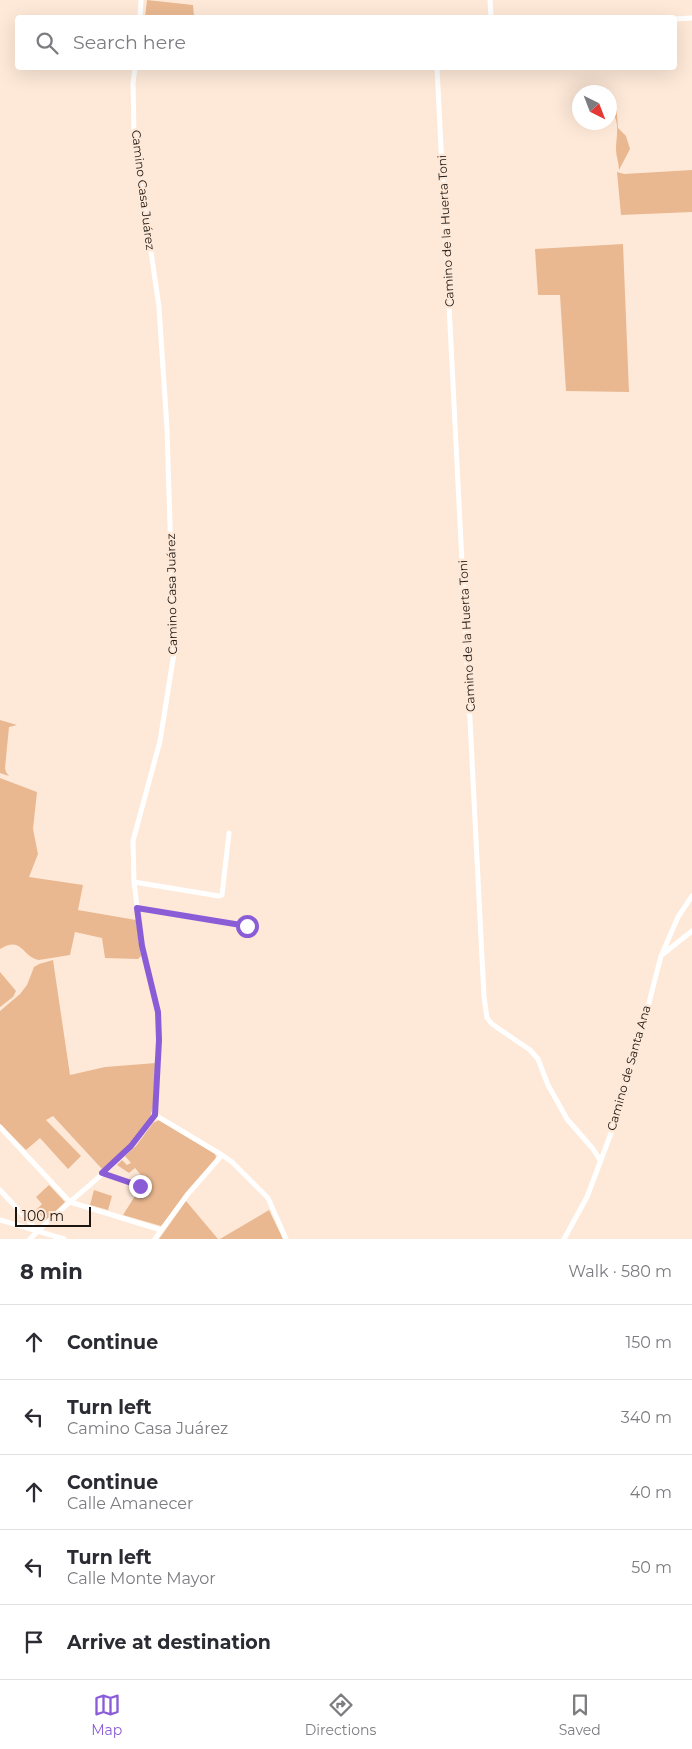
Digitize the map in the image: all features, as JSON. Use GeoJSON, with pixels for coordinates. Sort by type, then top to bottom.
{"type":"FeatureCollection","features":[{"type":"Feature","properties":{"kind":"street"},"geometry":{"type":"LineString","coordinates":[[140,15],[141,0]]}},
{"type":"Feature","properties":{"kind":"street"},"geometry":{"type":"LineString","coordinates":[[490,0],[491,15]]}},
{"type":"Feature","properties":{"kind":"street"},"geometry":{"type":"LineString","coordinates":[[677,19],[692,18]]}},
{"type":"Feature","properties":{"kind":"street","name":"Camino Casa Juárez"},"geometry":{"type":"LineString","coordinates":[[135,70],[133,84],[134,134],[159,307],[168,437],[174,653],[160,741],[133,841],[134,882],[142,946],[158,1012],[159,1040],[155,1115]]}},
{"type":"Feature","properties":{"kind":"street","name":"Camino de la Huerta Toni"},"geometry":{"type":"LineString","coordinates":[[437,70],[484,997],[487,1018],[492,1024],[519,1041],[534,1055],[567,1119],[600,1160]]}},
{"type":"Feature","properties":{"kind":"street"},"geometry":{"type":"LineString","coordinates":[[134,882],[222,895],[229,833]]}},
{"type":"Feature","properties":{"kind":"street","name":"Camino de Santa Ana"},"geometry":{"type":"LineString","coordinates":[[564,1239],[587,1197],[613,1128],[634,1059],[661,956],[678,917],[692,896]]}},
{"type":"Feature","properties":{"kind":"street"},"geometry":{"type":"LineString","coordinates":[[137,908],[247,926]]}},
{"type":"Feature","properties":{"kind":"street"},"geometry":{"type":"LineString","coordinates":[[661,956],[668,948],[692,931]]}},
{"type":"Feature","properties":{"kind":"street"},"geometry":{"type":"LineString","coordinates":[[30,1239],[123,1155],[139,1138],[155,1115],[232,1162],[268,1198],[286,1239]]}},
{"type":"Feature","properties":{"kind":"street"},"geometry":{"type":"LineString","coordinates":[[0,1127],[70,1202],[161,1230]]}},
{"type":"Feature","properties":{"kind":"street"},"geometry":{"type":"LineString","coordinates":[[154,1239],[222,1155]]}},
{"type":"Feature","properties":{"kind":"street"},"geometry":{"type":"LineString","coordinates":[[102,1173],[141,1186]]}},
{"type":"Feature","properties":{"kind":"street"},"geometry":{"type":"LineString","coordinates":[[0,1190],[38,1231]]}},
{"type":"Feature","properties":{"kind":"street"},"geometry":{"type":"LineString","coordinates":[[0,1220],[64,1239]]}},
{"type":"Feature","properties":{"kind":"shaded area"},"geometry":{"type":"Polygon","coordinates":[[[147,0],[193,5],[194,15],[145,15],[147,0]]]}},
{"type":"Feature","properties":{"kind":"shaded area"},"geometry":{"type":"Polygon","coordinates":[[[617,114],[618,128],[626,136],[630,149],[619,170],[616,150],[617,114]]]}},
{"type":"Feature","properties":{"kind":"shaded area"},"geometry":{"type":"Polygon","coordinates":[[[692,170],[692,212],[621,215],[617,172],[624,174],[692,170]]]}},
{"type":"Feature","properties":{"kind":"shaded area"},"geometry":{"type":"Polygon","coordinates":[[[623,244],[629,392],[566,391],[560,295],[538,295],[535,249],[623,244]]]}},
{"type":"Feature","properties":{"kind":"shaded area"},"geometry":{"type":"Polygon","coordinates":[[[0,720],[17,725],[9,727],[5,768],[9,776],[0,773],[0,720]]]}},
{"type":"Feature","properties":{"kind":"shaded area"},"geometry":{"type":"Polygon","coordinates":[[[0,778],[37,792],[33,829],[38,854],[29,877],[83,885],[78,910],[136,920],[141,956],[138,959],[105,958],[102,938],[75,932],[70,955],[39,960],[13,944],[0,949],[0,778]]]}},
{"type":"Feature","properties":{"kind":"shaded area"},"geometry":{"type":"Polygon","coordinates":[[[53,960],[70,1075],[105,1067],[156,1063],[154,1102],[148,1122],[137,1138],[102,1169],[53,1116],[46,1120],[81,1156],[68,1169],[40,1138],[26,1150],[0,1124],[0,1011],[20,994],[27,985],[34,967],[53,960]]]}},
{"type":"Feature","properties":{"kind":"shaded area"},"geometry":{"type":"Polygon","coordinates":[[[0,972],[16,991],[13,997],[0,1007],[0,972]]]}},
{"type":"Feature","properties":{"kind":"shaded area"},"geometry":{"type":"Polygon","coordinates":[[[159,1120],[215,1154],[216,1157],[214,1162],[161,1226],[123,1215],[145,1180],[135,1168],[129,1173],[117,1165],[122,1160],[127,1165],[131,1163],[125,1156],[136,1146],[153,1123],[159,1120]]]}},
{"type":"Feature","properties":{"kind":"shaded area"},"geometry":{"type":"Polygon","coordinates":[[[49,1185],[65,1202],[46,1221],[36,1210],[42,1204],[36,1197],[49,1185]]]}},
{"type":"Feature","properties":{"kind":"shaded area"},"geometry":{"type":"Polygon","coordinates":[[[94,1190],[112,1196],[108,1210],[90,1205],[94,1190]]]}},
{"type":"Feature","properties":{"kind":"shaded area"},"geometry":{"type":"Polygon","coordinates":[[[186,1201],[218,1239],[159,1239],[186,1201]]]}},
{"type":"Feature","properties":{"kind":"shaded area"},"geometry":{"type":"Polygon","coordinates":[[[269,1210],[283,1239],[220,1239],[269,1210]]]}},
{"type":"Feature","properties":{"kind":"route"},"geometry":{"type":"LineString","coordinates":[[140,1186],[102,1173],[139,1138],[155,1115],[159,1040],[158,1012],[142,946],[137,908],[247,926]]}}]}
